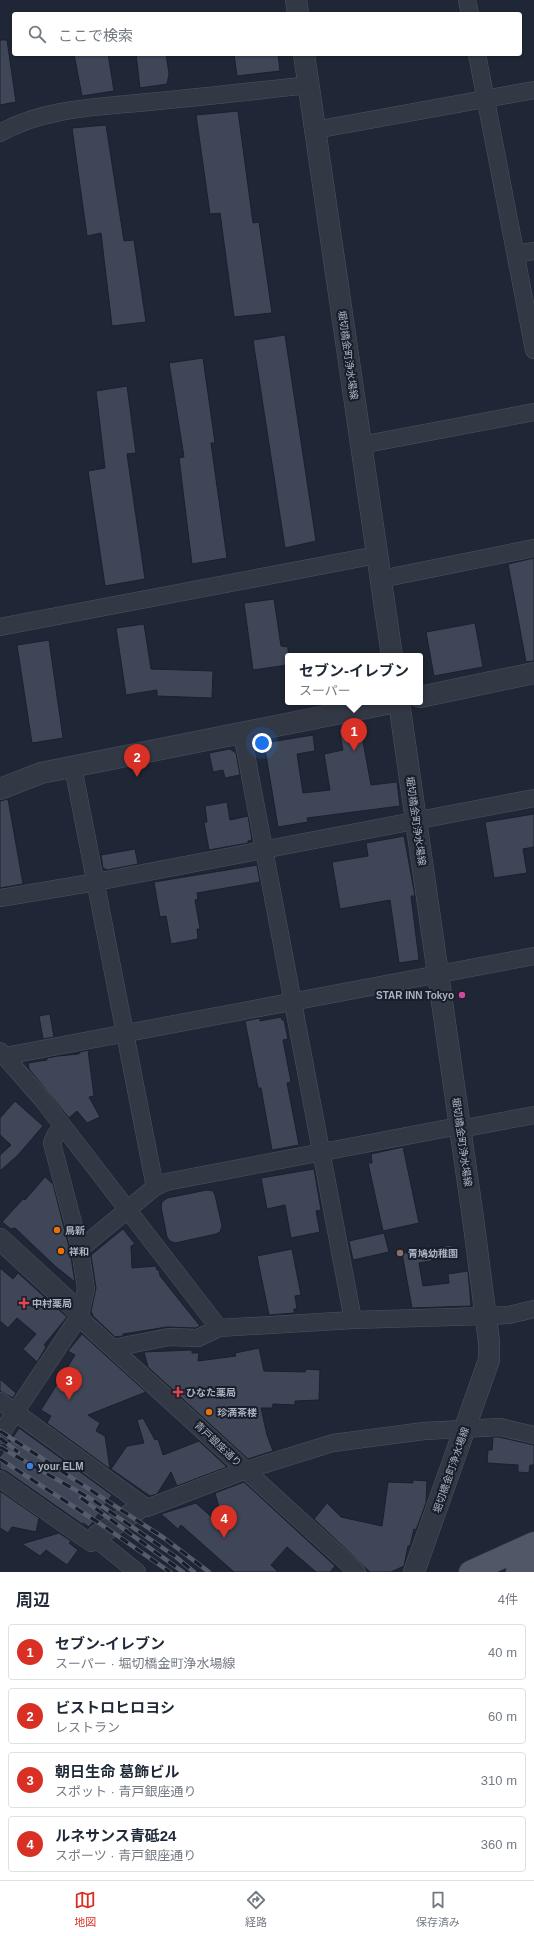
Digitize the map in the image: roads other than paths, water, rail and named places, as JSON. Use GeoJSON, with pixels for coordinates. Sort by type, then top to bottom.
{"type":"FeatureCollection","features":[{"type":"Feature","properties":{"kind":"main road"},"geometry":{"type":"LineString","coordinates":[[470,1572],[534,1543]]}},
{"type":"Feature","properties":{"kind":"main road"},"geometry":{"type":"LineString","coordinates":[[517,1572],[534,1565]]}},
{"type":"Feature","properties":{"kind":"street"},"geometry":{"type":"LineString","coordinates":[[296,0],[298,12]]}},
{"type":"Feature","properties":{"kind":"street"},"geometry":{"type":"LineString","coordinates":[[467,0],[470,12]]}},
{"type":"Feature","properties":{"kind":"street","name":"堀切橋金町浄水場線"},"geometry":{"type":"LineString","coordinates":[[304,56],[392,653]]}},
{"type":"Feature","properties":{"kind":"street"},"geometry":{"type":"LineString","coordinates":[[477,56],[534,350]]}},
{"type":"Feature","properties":{"kind":"street"},"geometry":{"type":"LineString","coordinates":[[0,133],[24,120],[50,114],[309,85]]}},
{"type":"Feature","properties":{"kind":"street"},"geometry":{"type":"LineString","coordinates":[[316,130],[534,90]]}},
{"type":"Feature","properties":{"kind":"street"},"geometry":{"type":"LineString","coordinates":[[516,254],[534,251]]}},
{"type":"Feature","properties":{"kind":"street"},"geometry":{"type":"LineString","coordinates":[[361,445],[534,412]]}},
{"type":"Feature","properties":{"kind":"street"},"geometry":{"type":"LineString","coordinates":[[381,579],[534,548]]}},
{"type":"Feature","properties":{"kind":"street"},"geometry":{"type":"LineString","coordinates":[[0,627],[377,555]]}},
{"type":"Feature","properties":{"kind":"street"},"geometry":{"type":"LineString","coordinates":[[423,696],[534,673]]}},
{"type":"Feature","properties":{"kind":"street"},"geometry":{"type":"LineString","coordinates":[[0,789],[41,774],[381,705]]}},
{"type":"Feature","properties":{"kind":"street","name":"堀切橋金町浄水場線"},"geometry":{"type":"LineString","coordinates":[[399,705],[489,1342],[489,1360],[414,1572]]}},
{"type":"Feature","properties":{"kind":"street"},"geometry":{"type":"LineString","coordinates":[[242,733],[353,1320]]}},
{"type":"Feature","properties":{"kind":"street"},"geometry":{"type":"LineString","coordinates":[[73,767],[155,1188]]}},
{"type":"Feature","properties":{"kind":"street"},"geometry":{"type":"LineString","coordinates":[[0,898],[96,882],[534,798]]}},
{"type":"Feature","properties":{"kind":"street"},"geometry":{"type":"LineString","coordinates":[[219,1328],[6,1051],[125,1034],[534,956]]}},
{"type":"Feature","properties":{"kind":"street"},"geometry":{"type":"LineString","coordinates":[[80,1249],[155,1188],[166,1182],[459,1127],[534,1115]]}},
{"type":"Feature","properties":{"kind":"street"},"geometry":{"type":"LineString","coordinates":[[0,1435],[78,1312],[86,1289],[80,1249],[52,1143],[56,1134],[63,1127]]}},
{"type":"Feature","properties":{"kind":"street"},"geometry":{"type":"LineString","coordinates":[[0,1239],[78,1312]]}},
{"type":"Feature","properties":{"kind":"street"},"geometry":{"type":"LineString","coordinates":[[113,1348],[169,1337],[198,1338],[219,1328],[353,1320],[509,1315],[534,1309]]}},
{"type":"Feature","properties":{"kind":"street","name":"青戸銀座通り"},"geometry":{"type":"LineString","coordinates":[[78,1312],[85,1323],[357,1572]]}},
{"type":"Feature","properties":{"kind":"street"},"geometry":{"type":"LineString","coordinates":[[0,1401],[140,1508]]}},
{"type":"Feature","properties":{"kind":"street"},"geometry":{"type":"LineString","coordinates":[[0,1479],[91,1544],[97,1537],[140,1508],[151,1508],[246,1470],[333,1443],[424,1431],[500,1427],[534,1435]]}},
{"type":"Feature","properties":{"kind":"street"},"geometry":{"type":"LineString","coordinates":[[97,1537],[137,1572]]}},
{"type":"Feature","properties":{"kind":"railway"},"geometry":{"type":"LineString","coordinates":[[0,1431],[164,1538],[209,1572]]}},
{"type":"Feature","properties":{"kind":"railway"},"geometry":{"type":"LineString","coordinates":[[0,1438],[18,1452]]}},
{"type":"Feature","properties":{"kind":"railway"},"geometry":{"type":"LineString","coordinates":[[0,1447],[93,1500],[176,1557],[194,1572]]}},
{"type":"Feature","properties":{"kind":"railway"},"geometry":{"type":"LineString","coordinates":[[0,1459],[99,1523],[170,1572]]}},
{"type":"Feature","properties":{"kind":"railway"},"geometry":{"type":"LineString","coordinates":[[81,1498],[183,1572]]}},
{"type":"Feature","properties":{"kind":"place","name":"セブン-イレブン"},"geometry":{"type":"Point","coordinates":[354,751]}},
{"type":"Feature","properties":{"kind":"place","name":"ビストロヒロヨシ"},"geometry":{"type":"Point","coordinates":[137,777]}},
{"type":"Feature","properties":{"kind":"place","name":"STAR INN Tokyo"},"geometry":{"type":"Point","coordinates":[462,995]}},
{"type":"Feature","properties":{"kind":"place","name":"鳥新"},"geometry":{"type":"Point","coordinates":[57,1230]}},
{"type":"Feature","properties":{"kind":"place","name":"祥和"},"geometry":{"type":"Point","coordinates":[61,1251]}},
{"type":"Feature","properties":{"kind":"place","name":"青鳩幼稚園"},"geometry":{"type":"Point","coordinates":[400,1253]}},
{"type":"Feature","properties":{"kind":"place","name":"中村薬局"},"geometry":{"type":"Point","coordinates":[24,1303]}},
{"type":"Feature","properties":{"kind":"place","name":"ひなた薬局"},"geometry":{"type":"Point","coordinates":[178,1392]}},
{"type":"Feature","properties":{"kind":"place","name":"朝日生命 葛飾ビル"},"geometry":{"type":"Point","coordinates":[69,1400]}},
{"type":"Feature","properties":{"kind":"place","name":"珍満茶楼"},"geometry":{"type":"Point","coordinates":[209,1412]}},
{"type":"Feature","properties":{"kind":"place","name":"your ELM"},"geometry":{"type":"Point","coordinates":[30,1466]}},
{"type":"Feature","properties":{"kind":"place","name":"ルネサンス青砥24"},"geometry":{"type":"Point","coordinates":[224,1538]}}]}
